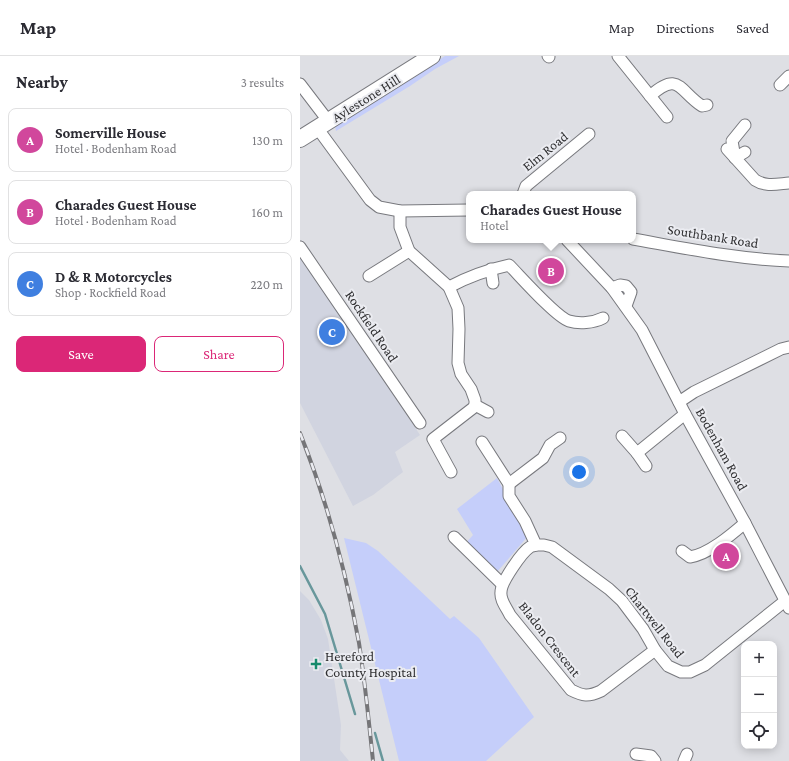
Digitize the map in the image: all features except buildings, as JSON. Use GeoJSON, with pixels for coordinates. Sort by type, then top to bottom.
{"type":"FeatureCollection","features":[{"type":"Feature","properties":{"kind":"highway","name":"Aylestone Hill"},"geometry":{"type":"LineString","coordinates":[[300,139],[432,56]]}},
{"type":"Feature","properties":{"kind":"street"},"geometry":{"type":"LineString","coordinates":[[619,56],[667,117]]}},
{"type":"Feature","properties":{"kind":"street"},"geometry":{"type":"LineString","coordinates":[[780,86],[789,76]]}},
{"type":"Feature","properties":{"kind":"street"},"geometry":{"type":"LineString","coordinates":[[650,96],[659,87],[674,83],[680,86],[696,103],[702,106],[707,105]]}},
{"type":"Feature","properties":{"kind":"street"},"geometry":{"type":"LineString","coordinates":[[300,84],[370,200],[379,207],[400,211],[466,210]]}},
{"type":"Feature","properties":{"kind":"street"},"geometry":{"type":"LineString","coordinates":[[735,158],[732,141],[744,125]]}},
{"type":"Feature","properties":{"kind":"street","name":"Elm Road"},"geometry":{"type":"LineString","coordinates":[[524,191],[526,186],[589,134]]}},
{"type":"Feature","properties":{"kind":"street"},"geometry":{"type":"LineString","coordinates":[[726,149],[755,180],[768,185],[789,183]]}},
{"type":"Feature","properties":{"kind":"street"},"geometry":{"type":"LineString","coordinates":[[735,158],[744,152]]}},
{"type":"Feature","properties":{"kind":"street"},"geometry":{"type":"LineString","coordinates":[[400,211],[400,226],[409,251],[449,287],[458,308],[460,329],[458,363],[461,374],[472,389],[475,400],[474,406],[433,439],[451,472]]}},
{"type":"Feature","properties":{"kind":"street","name":"Southbank Road"},"geometry":{"type":"LineString","coordinates":[[636,239],[775,261],[789,261]]}},
{"type":"Feature","properties":{"kind":"street","name":"Bodenham Road"},"geometry":{"type":"LineString","coordinates":[[570,243],[612,288],[642,330],[685,414],[745,523],[787,604]]}},
{"type":"Feature","properties":{"kind":"street"},"geometry":{"type":"LineString","coordinates":[[575,248],[580,243]]}},
{"type":"Feature","properties":{"kind":"street","name":"Rockfield Road"},"geometry":{"type":"LineString","coordinates":[[300,247],[420,423]]}},
{"type":"Feature","properties":{"kind":"street"},"geometry":{"type":"LineString","coordinates":[[369,276],[409,251]]}},
{"type":"Feature","properties":{"kind":"street"},"geometry":{"type":"LineString","coordinates":[[449,287],[469,276],[509,265],[564,319],[569,321],[586,322],[597,321],[603,318]]}},
{"type":"Feature","properties":{"kind":"street"},"geometry":{"type":"LineString","coordinates":[[491,269],[493,283]]}},
{"type":"Feature","properties":{"kind":"street"},"geometry":{"type":"LineString","coordinates":[[679,402],[694,392],[710,385],[718,388],[773,360],[780,356],[785,348]]}},
{"type":"Feature","properties":{"kind":"street"},"geometry":{"type":"LineString","coordinates":[[474,406],[488,412]]}},
{"type":"Feature","properties":{"kind":"street"},"geometry":{"type":"LineString","coordinates":[[637,453],[685,414]]}},
{"type":"Feature","properties":{"kind":"street"},"geometry":{"type":"LineString","coordinates":[[622,436],[646,466]]}},
{"type":"Feature","properties":{"kind":"street"},"geometry":{"type":"LineString","coordinates":[[509,484],[543,458],[550,445],[560,438]]}},
{"type":"Feature","properties":{"kind":"street"},"geometry":{"type":"LineString","coordinates":[[454,537],[502,584],[530,547],[536,545],[525,521],[509,496],[509,484],[482,442]]}},
{"type":"Feature","properties":{"kind":"street"},"geometry":{"type":"LineString","coordinates":[[682,551],[690,557],[698,556],[733,533],[745,523]]}},
{"type":"Feature","properties":{"kind":"street","name":"Chartwell Road"},"geometry":{"type":"LineString","coordinates":[[536,545],[552,547],[622,601],[643,629],[655,650],[668,666],[681,672],[690,672],[705,665],[787,604]]}},
{"type":"Feature","properties":{"kind":"street","name":"Bladon Crescent"},"geometry":{"type":"LineString","coordinates":[[502,584],[500,592],[502,602],[510,614],[571,690],[581,695],[592,695],[601,691],[655,650]]}},
{"type":"Feature","properties":{"kind":"street"},"geometry":{"type":"LineString","coordinates":[[636,754],[651,756],[655,761]]}},
{"type":"Feature","properties":{"kind":"shaded area"},"geometry":{"type":"Polygon","coordinates":[[[445,56],[459,56],[435,69],[336,131],[335,126],[445,56]]]}},
{"type":"Feature","properties":{"kind":"shaded area"},"geometry":{"type":"Polygon","coordinates":[[[300,255],[420,435],[395,452],[403,472],[373,495],[353,506],[300,403],[300,255]]]}},
{"type":"Feature","properties":{"kind":"shaded area"},"geometry":{"type":"Polygon","coordinates":[[[497,478],[528,536],[497,572],[465,544],[473,535],[457,509],[497,478]]]}},
{"type":"Feature","properties":{"kind":"shaded area"},"geometry":{"type":"Polygon","coordinates":[[[344,538],[366,543],[378,551],[450,619],[454,616],[479,638],[534,717],[486,761],[399,761],[344,538]]]}},
{"type":"Feature","properties":{"kind":"shaded area","name":"Hereford County Hospital"},"geometry":{"type":"Polygon","coordinates":[[[300,591],[309,600],[321,620],[328,639],[341,725],[340,750],[349,761],[300,761],[300,591]]]}},
{"type":"Feature","properties":{"kind":"waterway"},"geometry":{"type":"LineString","coordinates":[[300,566],[325,614],[355,714]]}},
{"type":"Feature","properties":{"kind":"waterway"},"geometry":{"type":"LineString","coordinates":[[375,733],[383,761]]}},
{"type":"Feature","properties":{"kind":"railway"},"geometry":{"type":"LineString","coordinates":[[300,433],[319,485],[342,563],[359,643],[373,761]]}},
{"type":"Feature","properties":{"kind":"place","name":"Charades Guest House"},"geometry":{"type":"Point","coordinates":[551,271]}},
{"type":"Feature","properties":{"kind":"place","name":"D & R Motorcycles"},"geometry":{"type":"Point","coordinates":[332,332]}},
{"type":"Feature","properties":{"kind":"place","name":"Somerville House"},"geometry":{"type":"Point","coordinates":[726,556]}},
{"type":"Feature","properties":{"kind":"place","name":"Hereford County Hospital"},"geometry":{"type":"Point","coordinates":[316,664]}}]}
